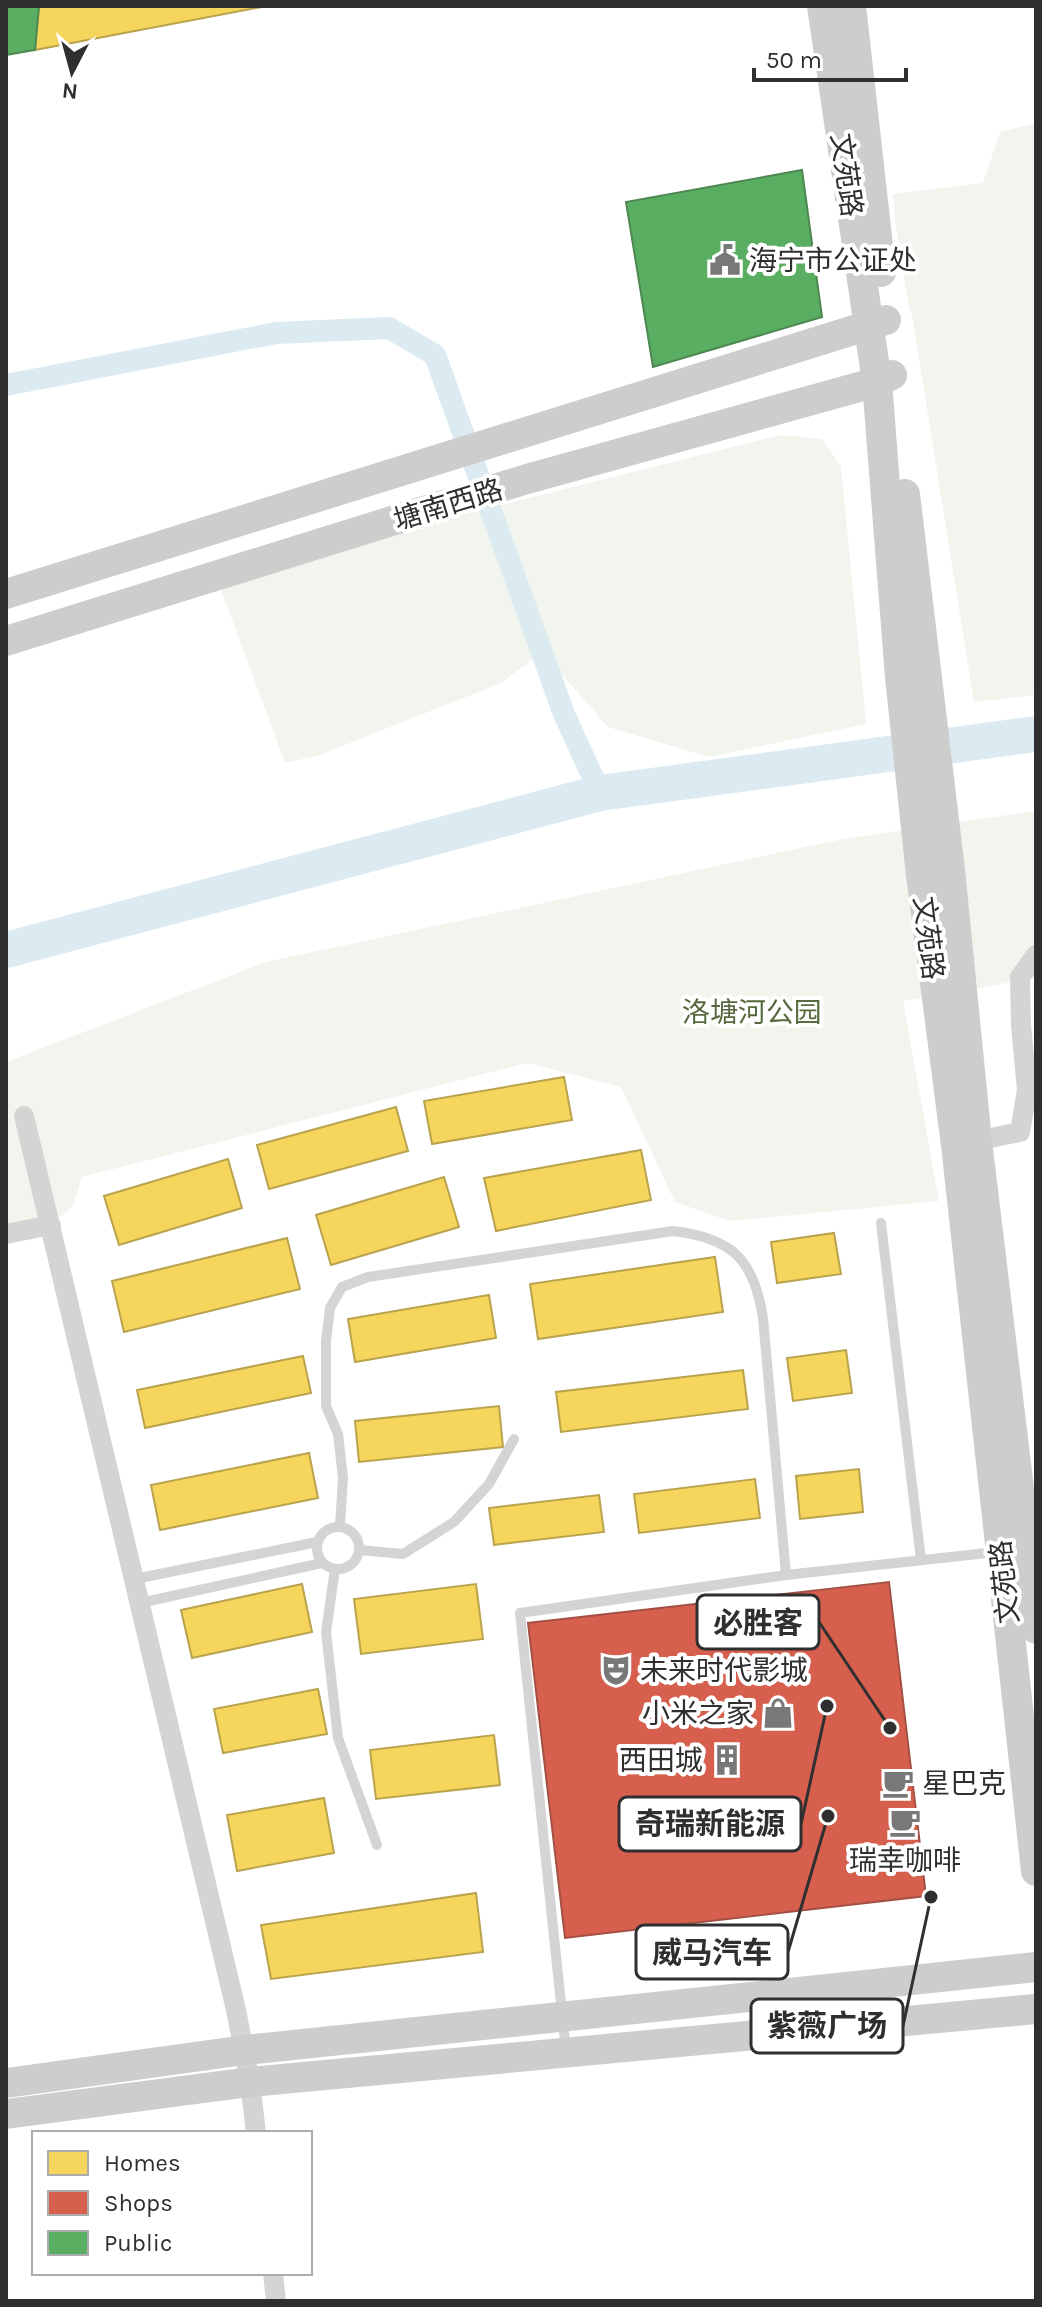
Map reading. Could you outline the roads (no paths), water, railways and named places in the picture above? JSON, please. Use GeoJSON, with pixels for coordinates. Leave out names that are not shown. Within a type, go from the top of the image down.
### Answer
{"type":"FeatureCollection","features":[{"type":"Feature","properties":{"kind":"main road","name":"文苑路"},"geometry":{"type":"LineString","coordinates":[[822,6],[877,323]]}},
{"type":"Feature","properties":{"kind":"main road","name":"文苑路"},"geometry":{"type":"LineString","coordinates":[[851,6],[877,323],[912,675],[967,1143],[1021,1550],[1036,1629]]}},
{"type":"Feature","properties":{"kind":"main road","name":"塘南西路"},"geometry":{"type":"LineString","coordinates":[[6,594],[877,323]]}},
{"type":"Feature","properties":{"kind":"main road","name":"塘南西路"},"geometry":{"type":"LineString","coordinates":[[6,641],[527,479],[884,378]]}},
{"type":"Feature","properties":{"kind":"main road","name":"文苑路"},"geometry":{"type":"LineString","coordinates":[[1021,1550],[1036,1871]]}},
{"type":"Feature","properties":{"kind":"main road"},"geometry":{"type":"LineString","coordinates":[[6,2083],[245,2050],[1036,1967]]}},
{"type":"Feature","properties":{"kind":"main road"},"geometry":{"type":"LineString","coordinates":[[6,2114],[250,2082],[1036,2009]]}},
{"type":"Feature","properties":{"kind":"street"},"geometry":{"type":"LineString","coordinates":[[967,1143],[1020,1132],[1027,1090],[1020,977],[1036,955]]}},
{"type":"Feature","properties":{"kind":"street"},"geometry":{"type":"LineString","coordinates":[[24,1116],[245,2050],[256,2131]]}},
{"type":"Feature","properties":{"kind":"street"},"geometry":{"type":"LineString","coordinates":[[6,1234],[51,1225]]}},
{"type":"Feature","properties":{"kind":"street"},"geometry":{"type":"LineString","coordinates":[[273,2275],[276,2301]]}},
{"type":"Feature","properties":{"kind":"lane"},"geometry":{"type":"LineString","coordinates":[[881,1223],[921,1560]]}},
{"type":"Feature","properties":{"kind":"lane"},"geometry":{"type":"LineString","coordinates":[[340,1526],[343,1478],[338,1434],[326,1406],[326,1341],[330,1308],[342,1287],[368,1277],[673,1231],[701,1234],[730,1247],[746,1267],[759,1293],[786,1575]]}},
{"type":"Feature","properties":{"kind":"lane"},"geometry":{"type":"LineString","coordinates":[[359,1550],[403,1554],[454,1522],[489,1484],[514,1439]]}},
{"type":"Feature","properties":{"kind":"lane"},"geometry":{"type":"LineString","coordinates":[[340,1526],[356,1537],[359,1550],[354,1562],[342,1569],[335,1569],[322,1563],[318,1557],[317,1542],[325,1530],[340,1526]]}},
{"type":"Feature","properties":{"kind":"lane"},"geometry":{"type":"LineString","coordinates":[[135,1579],[317,1542]]}},
{"type":"Feature","properties":{"kind":"lane"},"geometry":{"type":"LineString","coordinates":[[566,2053],[520,1613],[786,1575],[1021,1550]]}},
{"type":"Feature","properties":{"kind":"lane"},"geometry":{"type":"LineString","coordinates":[[140,1603],[322,1563]]}},
{"type":"Feature","properties":{"kind":"lane"},"geometry":{"type":"LineString","coordinates":[[335,1569],[326,1632],[338,1738],[377,1845]]}},
{"type":"Feature","properties":{"kind":"waterway"},"geometry":{"type":"LineString","coordinates":[[6,385],[276,333],[389,328],[435,355],[564,714],[600,793]]}},
{"type":"Feature","properties":{"kind":"waterway"},"geometry":{"type":"LineString","coordinates":[[6,950],[600,793],[1036,734]]}},
{"type":"Feature","properties":{"kind":"place","name":"海宁市公证处"},"geometry":{"type":"Point","coordinates":[725,260]}},
{"type":"Feature","properties":{"kind":"place","name":"未来时代影城"},"geometry":{"type":"Point","coordinates":[616,1670]}},
{"type":"Feature","properties":{"kind":"place","name":"奇瑞新能源"},"geometry":{"type":"Point","coordinates":[827,1706]}},
{"type":"Feature","properties":{"kind":"place","name":"小米之家"},"geometry":{"type":"Point","coordinates":[778,1713]}},
{"type":"Feature","properties":{"kind":"place","name":"必胜客"},"geometry":{"type":"Point","coordinates":[890,1728]}},
{"type":"Feature","properties":{"kind":"place","name":"西田城"},"geometry":{"type":"Point","coordinates":[727,1760]}},
{"type":"Feature","properties":{"kind":"place","name":"星巴克"},"geometry":{"type":"Point","coordinates":[898,1783]}},
{"type":"Feature","properties":{"kind":"place","name":"威马汽车"},"geometry":{"type":"Point","coordinates":[828,1816]}},
{"type":"Feature","properties":{"kind":"place","name":"瑞幸咖啡"},"geometry":{"type":"Point","coordinates":[905,1822]}},
{"type":"Feature","properties":{"kind":"place","name":"紫薇广场"},"geometry":{"type":"Point","coordinates":[931,1897]}},
{"type":"Feature","properties":{"kind":"park label","name":"洛塘河公园"},"geometry":{"type":"Point","coordinates":[752,1012]}}]}
